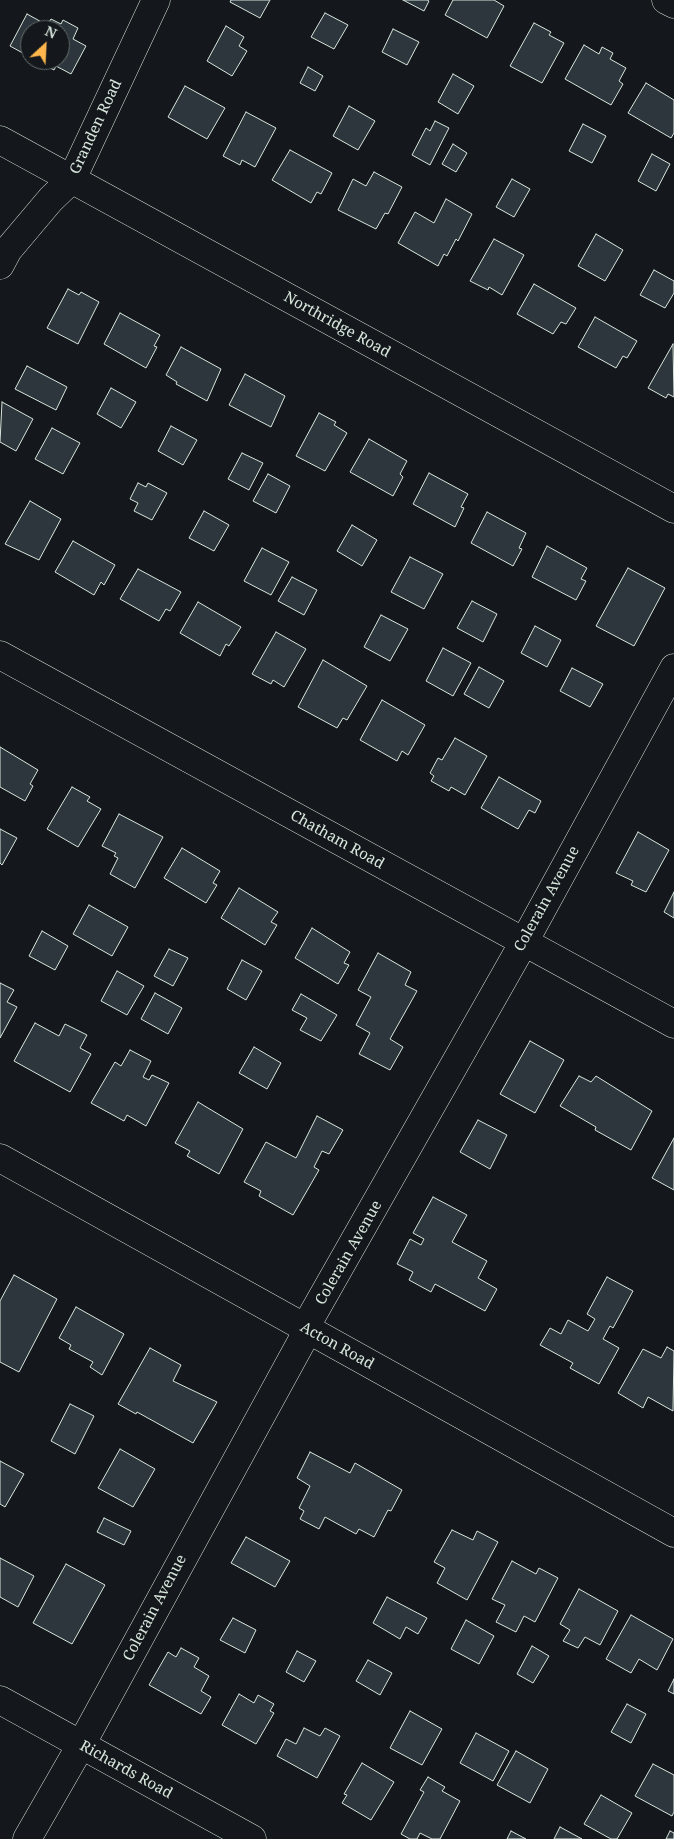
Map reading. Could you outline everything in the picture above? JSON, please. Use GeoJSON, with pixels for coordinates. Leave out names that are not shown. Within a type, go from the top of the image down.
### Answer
{"type":"FeatureCollection","features":[{"type":"Feature","properties":{"kind":"street","name":"Granden Road"},"geometry":{"type":"LineString","coordinates":[[0,265],[8,250],[51,199],[72,179],[156,0]]}},
{"type":"Feature","properties":{"kind":"street"},"geometry":{"type":"LineString","coordinates":[[666,0],[674,4]]}},
{"type":"Feature","properties":{"kind":"street","name":"Northridge Road"},"geometry":{"type":"LineString","coordinates":[[0,140],[674,509]]}},
{"type":"Feature","properties":{"kind":"street","name":"Chatham Road"},"geometry":{"type":"LineString","coordinates":[[0,655],[674,1024]]}},
{"type":"Feature","properties":{"kind":"street","name":"Colerain Avenue"},"geometry":{"type":"LineString","coordinates":[[27,1839],[81,1745],[306,1329],[524,942],[674,668]]}},
{"type":"Feature","properties":{"kind":"street","name":"Acton Road"},"geometry":{"type":"LineString","coordinates":[[0,1158],[674,1532]]}},
{"type":"Feature","properties":{"kind":"street","name":"Richards Road"},"geometry":{"type":"LineString","coordinates":[[0,1700],[252,1839]]}},
{"type":"Feature","properties":{"kind":"building"},"geometry":{"type":"Polygon","coordinates":[[[231,0],[270,0],[260,18],[230,2],[231,0]]]}},
{"type":"Feature","properties":{"kind":"building"},"geometry":{"type":"Polygon","coordinates":[[[403,0],[427,0],[429,1],[424,11],[403,0]]]}},
{"type":"Feature","properties":{"kind":"building"},"geometry":{"type":"Polygon","coordinates":[[[453,0],[494,0],[504,6],[487,38],[445,15],[453,0]]]}},
{"type":"Feature","properties":{"kind":"building"},"geometry":{"type":"Polygon","coordinates":[[[325,13],[348,25],[334,49],[311,37],[325,13]]]}},
{"type":"Feature","properties":{"kind":"building"},"geometry":{"type":"Polygon","coordinates":[[[27,14],[38,20],[24,20],[27,14]]]}},
{"type":"Feature","properties":{"kind":"building"},"geometry":{"type":"Polygon","coordinates":[[[534,23],[551,32],[549,35],[564,43],[542,83],[510,66],[534,23]]]}},
{"type":"Feature","properties":{"kind":"building"},"geometry":{"type":"Polygon","coordinates":[[[70,24],[78,28],[73,39],[86,46],[71,74],[64,70],[70,70],[70,24]]]}},
{"type":"Feature","properties":{"kind":"building"},"geometry":{"type":"Polygon","coordinates":[[[226,26],[244,37],[239,46],[247,51],[232,76],[207,61],[226,26]]]}},
{"type":"Feature","properties":{"kind":"building"},"geometry":{"type":"Polygon","coordinates":[[[20,27],[20,52],[10,46],[20,27]]]}},
{"type":"Feature","properties":{"kind":"building"},"geometry":{"type":"Polygon","coordinates":[[[393,29],[419,42],[407,65],[382,52],[393,29]]]}},
{"type":"Feature","properties":{"kind":"building"},"geometry":{"type":"Polygon","coordinates":[[[584,45],[599,54],[602,47],[613,53],[610,59],[626,68],[619,81],[623,84],[611,105],[565,79],[584,45]]]}},
{"type":"Feature","properties":{"kind":"building"},"geometry":{"type":"Polygon","coordinates":[[[308,67],[323,76],[315,91],[300,83],[308,67]]]}},
{"type":"Feature","properties":{"kind":"building"},"geometry":{"type":"Polygon","coordinates":[[[453,74],[474,86],[458,114],[438,102],[453,74]]]}},
{"type":"Feature","properties":{"kind":"building"},"geometry":{"type":"Polygon","coordinates":[[[646,83],[674,100],[674,133],[671,138],[628,113],[646,83]]]}},
{"type":"Feature","properties":{"kind":"building"},"geometry":{"type":"Polygon","coordinates":[[[185,86],[225,108],[207,139],[168,117],[185,86]]]}},
{"type":"Feature","properties":{"kind":"building"},"geometry":{"type":"Polygon","coordinates":[[[349,106],[375,121],[358,150],[333,136],[349,106]]]}},
{"type":"Feature","properties":{"kind":"building"},"geometry":{"type":"Polygon","coordinates":[[[246,112],[276,128],[255,167],[242,160],[240,165],[223,156],[246,112]]]}},
{"type":"Feature","properties":{"kind":"building"},"geometry":{"type":"Polygon","coordinates":[[[435,121],[449,128],[430,165],[412,155],[426,128],[430,131],[435,121]]]}},
{"type":"Feature","properties":{"kind":"building"},"geometry":{"type":"Polygon","coordinates":[[[583,124],[606,136],[592,163],[569,151],[583,124]]]}},
{"type":"Feature","properties":{"kind":"building"},"geometry":{"type":"Polygon","coordinates":[[[453,144],[467,153],[456,172],[442,164],[453,144]]]}},
{"type":"Feature","properties":{"kind":"building"},"geometry":{"type":"Polygon","coordinates":[[[290,150],[332,173],[321,194],[317,192],[311,203],[272,180],[290,150]]]}},
{"type":"Feature","properties":{"kind":"building"},"geometry":{"type":"Polygon","coordinates":[[[652,154],[670,164],[656,191],[638,181],[652,154]]]}},
{"type":"Feature","properties":{"kind":"building"},"geometry":{"type":"Polygon","coordinates":[[[374,172],[402,187],[388,214],[385,213],[376,229],[338,210],[353,179],[366,186],[374,172]]]}},
{"type":"Feature","properties":{"kind":"building"},"geometry":{"type":"Polygon","coordinates":[[[512,179],[530,189],[514,217],[496,207],[512,179]]]}},
{"type":"Feature","properties":{"kind":"building"},"geometry":{"type":"Polygon","coordinates":[[[446,199],[472,214],[458,241],[456,239],[447,256],[444,254],[438,266],[398,243],[415,212],[434,223],[446,199]]]}},
{"type":"Feature","properties":{"kind":"building"},"geometry":{"type":"Polygon","coordinates":[[[596,234],[623,250],[605,281],[578,266],[596,234]]]}},
{"type":"Feature","properties":{"kind":"building"},"geometry":{"type":"Polygon","coordinates":[[[494,239],[524,255],[502,295],[489,287],[488,290],[470,281],[494,239]]]}},
{"type":"Feature","properties":{"kind":"building"},"geometry":{"type":"Polygon","coordinates":[[[654,270],[674,281],[674,293],[665,308],[640,295],[654,270]]]}},
{"type":"Feature","properties":{"kind":"building"},"geometry":{"type":"Polygon","coordinates":[[[534,284],[576,308],[566,324],[561,322],[553,334],[517,314],[534,284]]]}},
{"type":"Feature","properties":{"kind":"building"},"geometry":{"type":"Polygon","coordinates":[[[68,289],[79,295],[81,292],[99,302],[78,344],[47,328],[68,289]]]}},
{"type":"Feature","properties":{"kind":"building"},"geometry":{"type":"Polygon","coordinates":[[[120,313],[160,335],[154,346],[157,347],[146,368],[104,344],[120,313]]]}},
{"type":"Feature","properties":{"kind":"building"},"geometry":{"type":"Polygon","coordinates":[[[595,317],[637,341],[627,358],[623,356],[616,368],[578,347],[595,317]]]}},
{"type":"Feature","properties":{"kind":"building"},"geometry":{"type":"Polygon","coordinates":[[[673,344],[674,397],[668,394],[666,398],[648,388],[673,344]]]}},
{"type":"Feature","properties":{"kind":"building"},"geometry":{"type":"Polygon","coordinates":[[[181,347],[221,369],[207,401],[176,384],[177,382],[166,375],[181,347]]]}},
{"type":"Feature","properties":{"kind":"building"},"geometry":{"type":"Polygon","coordinates":[[[27,366],[67,387],[56,410],[15,389],[27,366]]]}},
{"type":"Feature","properties":{"kind":"building"},"geometry":{"type":"Polygon","coordinates":[[[245,374],[285,396],[271,427],[229,405],[245,374]]]}},
{"type":"Feature","properties":{"kind":"building"},"geometry":{"type":"Polygon","coordinates":[[[111,388],[136,402],[121,428],[97,414],[111,388]]]}},
{"type":"Feature","properties":{"kind":"building"},"geometry":{"type":"Polygon","coordinates":[[[2,402],[33,419],[16,451],[0,442],[2,402]]]}},
{"type":"Feature","properties":{"kind":"building"},"geometry":{"type":"Polygon","coordinates":[[[319,413],[336,422],[334,425],[347,433],[325,471],[296,456],[319,413]]]}},
{"type":"Feature","properties":{"kind":"building"},"geometry":{"type":"Polygon","coordinates":[[[171,426],[197,440],[183,465],[158,451],[171,426]]]}},
{"type":"Feature","properties":{"kind":"building"},"geometry":{"type":"Polygon","coordinates":[[[52,428],[80,443],[63,474],[35,459],[52,428]]]}},
{"type":"Feature","properties":{"kind":"building"},"geometry":{"type":"Polygon","coordinates":[[[369,439],[407,461],[400,474],[403,477],[393,496],[350,472],[369,439]]]}},
{"type":"Feature","properties":{"kind":"building"},"geometry":{"type":"Polygon","coordinates":[[[242,453],[263,463],[249,490],[228,479],[242,453]]]}},
{"type":"Feature","properties":{"kind":"building"},"geometry":{"type":"Polygon","coordinates":[[[429,473],[468,494],[461,507],[464,508],[455,527],[413,504],[429,473]]]}},
{"type":"Feature","properties":{"kind":"building"},"geometry":{"type":"Polygon","coordinates":[[[268,474],[290,486],[276,513],[253,501],[268,474]]]}},
{"type":"Feature","properties":{"kind":"building"},"geometry":{"type":"Polygon","coordinates":[[[138,483],[146,487],[148,483],[167,493],[152,520],[134,511],[138,503],[130,499],[138,483]]]}},
{"type":"Feature","properties":{"kind":"building"},"geometry":{"type":"Polygon","coordinates":[[[30,501],[61,519],[39,560],[5,544],[30,501]]]}},
{"type":"Feature","properties":{"kind":"building"},"geometry":{"type":"Polygon","coordinates":[[[204,511],[229,525],[214,551],[189,538],[204,511]]]}},
{"type":"Feature","properties":{"kind":"building"},"geometry":{"type":"Polygon","coordinates":[[[487,512],[526,533],[519,548],[522,549],[513,566],[471,543],[487,512]]]}},
{"type":"Feature","properties":{"kind":"building"},"geometry":{"type":"Polygon","coordinates":[[[352,525],[377,540],[362,566],[337,551],[352,525]]]}},
{"type":"Feature","properties":{"kind":"building"},"geometry":{"type":"Polygon","coordinates":[[[73,541],[115,565],[104,585],[101,582],[94,595],[55,572],[73,541]]]}},
{"type":"Feature","properties":{"kind":"building"},"geometry":{"type":"Polygon","coordinates":[[[547,546],[587,568],[581,579],[586,581],[576,600],[532,577],[547,546]]]}},
{"type":"Feature","properties":{"kind":"building"},"geometry":{"type":"Polygon","coordinates":[[[262,548],[289,562],[271,595],[244,581],[262,548]]]}},
{"type":"Feature","properties":{"kind":"building"},"geometry":{"type":"Polygon","coordinates":[[[410,557],[443,574],[424,609],[391,592],[410,557]]]}},
{"type":"Feature","properties":{"kind":"building"},"geometry":{"type":"Polygon","coordinates":[[[628,568],[665,588],[634,646],[596,626],[628,568]]]}},
{"type":"Feature","properties":{"kind":"building"},"geometry":{"type":"Polygon","coordinates":[[[138,569],[181,592],[170,611],[166,609],[159,621],[120,599],[138,569]]]}},
{"type":"Feature","properties":{"kind":"building"},"geometry":{"type":"Polygon","coordinates":[[[292,577],[317,590],[304,615],[278,601],[292,577]]]}},
{"type":"Feature","properties":{"kind":"building"},"geometry":{"type":"Polygon","coordinates":[[[472,601],[497,614],[483,642],[457,628],[472,601]]]}},
{"type":"Feature","properties":{"kind":"building"},"geometry":{"type":"Polygon","coordinates":[[[198,602],[241,627],[229,646],[226,644],[220,656],[180,633],[198,602]]]}},
{"type":"Feature","properties":{"kind":"building"},"geometry":{"type":"Polygon","coordinates":[[[381,615],[408,629],[390,661],[364,647],[381,615]]]}},
{"type":"Feature","properties":{"kind":"building"},"geometry":{"type":"Polygon","coordinates":[[[535,626],[561,640],[547,667],[521,653],[535,626]]]}},
{"type":"Feature","properties":{"kind":"building"},"geometry":{"type":"Polygon","coordinates":[[[276,632],[306,649],[284,687],[273,680],[271,684],[252,674],[276,632]]]}},
{"type":"Feature","properties":{"kind":"building"},"geometry":{"type":"Polygon","coordinates":[[[443,648],[471,663],[453,696],[426,681],[443,648]]]}},
{"type":"Feature","properties":{"kind":"building"},"geometry":{"type":"Polygon","coordinates":[[[323,660],[367,686],[347,720],[343,718],[337,728],[298,707],[323,660]]]}},
{"type":"Feature","properties":{"kind":"building"},"geometry":{"type":"Polygon","coordinates":[[[479,667],[504,681],[489,708],[464,694],[479,667]]]}},
{"type":"Feature","properties":{"kind":"building"},"geometry":{"type":"Polygon","coordinates":[[[572,668],[603,684],[590,707],[560,691],[572,668]]]}},
{"type":"Feature","properties":{"kind":"building"},"geometry":{"type":"Polygon","coordinates":[[[382,700],[425,725],[408,755],[402,751],[397,761],[360,740],[382,700]]]}},
{"type":"Feature","properties":{"kind":"building"},"geometry":{"type":"Polygon","coordinates":[[[455,738],[487,756],[465,795],[451,787],[449,791],[431,781],[434,776],[430,773],[438,758],[442,760],[455,738]]]}},
{"type":"Feature","properties":{"kind":"building"},"geometry":{"type":"Polygon","coordinates":[[[0,747],[38,770],[30,784],[33,786],[25,801],[0,787],[0,747]]]}},
{"type":"Feature","properties":{"kind":"building"},"geometry":{"type":"Polygon","coordinates":[[[499,777],[541,801],[535,813],[529,810],[518,829],[481,808],[499,777]]]}},
{"type":"Feature","properties":{"kind":"building"},"geometry":{"type":"Polygon","coordinates":[[[72,787],[90,797],[87,801],[101,809],[78,847],[47,829],[72,787]]]}},
{"type":"Feature","properties":{"kind":"building"},"geometry":{"type":"Polygon","coordinates":[[[119,814],[163,837],[135,888],[110,874],[118,858],[114,856],[116,853],[102,846],[119,814]]]}},
{"type":"Feature","properties":{"kind":"building"},"geometry":{"type":"Polygon","coordinates":[[[0,829],[17,838],[2,865],[0,863],[0,829]]]}},
{"type":"Feature","properties":{"kind":"building"},"geometry":{"type":"Polygon","coordinates":[[[638,832],[669,850],[646,892],[631,885],[633,881],[616,873],[638,832]]]}},
{"type":"Feature","properties":{"kind":"building"},"geometry":{"type":"Polygon","coordinates":[[[182,848],[220,871],[213,883],[217,885],[206,903],[164,878],[182,848]]]}},
{"type":"Feature","properties":{"kind":"building"},"geometry":{"type":"Polygon","coordinates":[[[239,888],[278,912],[271,922],[277,925],[265,945],[221,918],[239,888]]]}},
{"type":"Feature","properties":{"kind":"building"},"geometry":{"type":"Polygon","coordinates":[[[674,892],[674,918],[664,912],[674,892]]]}},
{"type":"Feature","properties":{"kind":"building"},"geometry":{"type":"Polygon","coordinates":[[[89,905],[128,927],[112,956],[73,934],[89,905]]]}},
{"type":"Feature","properties":{"kind":"building"},"geometry":{"type":"Polygon","coordinates":[[[312,928],[350,952],[344,963],[349,965],[338,984],[295,958],[312,928]]]}},
{"type":"Feature","properties":{"kind":"building"},"geometry":{"type":"Polygon","coordinates":[[[42,931],[68,946],[55,970],[29,956],[42,931]]]}},
{"type":"Feature","properties":{"kind":"building"},"geometry":{"type":"Polygon","coordinates":[[[169,949],[188,958],[173,986],[154,976],[169,949]]]}},
{"type":"Feature","properties":{"kind":"building"},"geometry":{"type":"Polygon","coordinates":[[[378,953],[411,972],[405,985],[417,991],[390,1039],[403,1047],[390,1070],[359,1054],[370,1033],[356,1025],[371,997],[358,990],[378,953]]]}},
{"type":"Feature","properties":{"kind":"building"},"geometry":{"type":"Polygon","coordinates":[[[242,960],[262,971],[246,1000],[227,989],[242,960]]]}},
{"type":"Feature","properties":{"kind":"building"},"geometry":{"type":"Polygon","coordinates":[[[117,971],[144,986],[127,1015],[101,1001],[117,971]]]}},
{"type":"Feature","properties":{"kind":"building"},"geometry":{"type":"Polygon","coordinates":[[[0,983],[14,990],[7,1002],[17,1007],[0,1038],[0,983]]]}},
{"type":"Feature","properties":{"kind":"building"},"geometry":{"type":"Polygon","coordinates":[[[155,993],[182,1008],[168,1034],[141,1019],[155,993]]]}},
{"type":"Feature","properties":{"kind":"building"},"geometry":{"type":"Polygon","coordinates":[[[301,994],[337,1015],[321,1041],[300,1030],[307,1018],[292,1010],[301,994]]]}},
{"type":"Feature","properties":{"kind":"building"},"geometry":{"type":"Polygon","coordinates":[[[35,1023],[59,1036],[65,1024],[87,1035],[80,1048],[91,1054],[70,1092],[14,1061],[35,1023]]]}},
{"type":"Feature","properties":{"kind":"building"},"geometry":{"type":"Polygon","coordinates":[[[530,1041],[564,1060],[535,1113],[500,1094],[530,1041]]]}},
{"type":"Feature","properties":{"kind":"building"},"geometry":{"type":"Polygon","coordinates":[[[254,1047],[281,1063],[267,1089],[239,1073],[254,1047]]]}},
{"type":"Feature","properties":{"kind":"building"},"geometry":{"type":"Polygon","coordinates":[[[130,1050],[151,1061],[143,1077],[149,1080],[152,1075],[169,1083],[146,1126],[127,1115],[124,1121],[91,1103],[115,1062],[121,1066],[130,1050]]]}},
{"type":"Feature","properties":{"kind":"building"},"geometry":{"type":"Polygon","coordinates":[[[579,1076],[591,1082],[596,1076],[652,1111],[631,1150],[595,1130],[596,1127],[560,1106],[579,1076]]]}},
{"type":"Feature","properties":{"kind":"building"},"geometry":{"type":"Polygon","coordinates":[[[198,1102],[243,1129],[219,1174],[187,1156],[190,1151],[175,1143],[198,1102]]]}},
{"type":"Feature","properties":{"kind":"building"},"geometry":{"type":"Polygon","coordinates":[[[317,1116],[343,1130],[329,1154],[322,1151],[314,1167],[319,1170],[293,1215],[259,1196],[261,1191],[244,1182],[266,1142],[296,1158],[317,1116]]]}},
{"type":"Feature","properties":{"kind":"building"},"geometry":{"type":"Polygon","coordinates":[[[478,1120],[507,1135],[490,1169],[460,1152],[478,1120]]]}},
{"type":"Feature","properties":{"kind":"building"},"geometry":{"type":"Polygon","coordinates":[[[674,1138],[674,1190],[652,1178],[674,1138]]]}},
{"type":"Feature","properties":{"kind":"building"},"geometry":{"type":"Polygon","coordinates":[[[433,1197],[467,1215],[452,1242],[487,1261],[478,1278],[497,1289],[485,1311],[435,1284],[431,1292],[409,1280],[413,1272],[397,1264],[410,1239],[421,1245],[424,1239],[413,1233],[433,1197]]]}},
{"type":"Feature","properties":{"kind":"building"},"geometry":{"type":"Polygon","coordinates":[[[14,1275],[57,1299],[19,1372],[0,1362],[0,1301],[14,1275]]]}},
{"type":"Feature","properties":{"kind":"building"},"geometry":{"type":"Polygon","coordinates":[[[607,1277],[633,1291],[613,1328],[610,1326],[603,1339],[619,1348],[599,1384],[570,1368],[573,1363],[540,1345],[550,1328],[561,1334],[568,1320],[588,1331],[595,1319],[587,1314],[607,1277]]]}},
{"type":"Feature","properties":{"kind":"building"},"geometry":{"type":"Polygon","coordinates":[[[76,1307],[124,1334],[102,1375],[90,1367],[93,1362],[69,1349],[71,1345],[59,1338],[76,1307]]]}},
{"type":"Feature","properties":{"kind":"building"},"geometry":{"type":"Polygon","coordinates":[[[667,1347],[674,1351],[673,1411],[648,1397],[643,1408],[618,1393],[643,1349],[661,1358],[667,1347]]]}},
{"type":"Feature","properties":{"kind":"building"},"geometry":{"type":"Polygon","coordinates":[[[150,1348],[181,1365],[173,1381],[217,1402],[193,1443],[137,1412],[136,1414],[118,1404],[150,1348]]]}},
{"type":"Feature","properties":{"kind":"building"},"geometry":{"type":"Polygon","coordinates":[[[70,1404],[94,1416],[75,1454],[51,1441],[70,1404]]]}},
{"type":"Feature","properties":{"kind":"building"},"geometry":{"type":"Polygon","coordinates":[[[120,1449],[155,1469],[133,1507],[98,1488],[120,1449]]]}},
{"type":"Feature","properties":{"kind":"building"},"geometry":{"type":"Polygon","coordinates":[[[310,1452],[350,1473],[355,1463],[402,1490],[391,1511],[388,1510],[374,1537],[359,1529],[356,1534],[325,1517],[319,1529],[300,1519],[304,1511],[299,1508],[310,1486],[297,1478],[310,1452]]]}},
{"type":"Feature","properties":{"kind":"building"},"geometry":{"type":"Polygon","coordinates":[[[0,1461],[24,1474],[5,1507],[0,1504],[0,1461]]]}},
{"type":"Feature","properties":{"kind":"building"},"geometry":{"type":"Polygon","coordinates":[[[104,1518],[131,1531],[124,1545],[97,1532],[104,1518]]]}},
{"type":"Feature","properties":{"kind":"building"},"geometry":{"type":"Polygon","coordinates":[[[452,1530],[473,1540],[477,1531],[498,1542],[467,1600],[437,1583],[445,1568],[434,1562],[452,1530]]]}},
{"type":"Feature","properties":{"kind":"building"},"geometry":{"type":"Polygon","coordinates":[[[246,1537],[290,1561],[275,1587],[231,1563],[246,1537]]]}},
{"type":"Feature","properties":{"kind":"building"},"geometry":{"type":"Polygon","coordinates":[[[0,1558],[34,1576],[18,1607],[0,1597],[0,1558]]]}},
{"type":"Feature","properties":{"kind":"building"},"geometry":{"type":"Polygon","coordinates":[[[512,1561],[536,1574],[539,1568],[558,1578],[535,1622],[524,1616],[516,1632],[496,1622],[505,1605],[492,1599],[512,1561]]]}},
{"type":"Feature","properties":{"kind":"building"},"geometry":{"type":"Polygon","coordinates":[[[66,1564],[105,1585],[72,1644],[33,1623],[66,1564]]]}},
{"type":"Feature","properties":{"kind":"building"},"geometry":{"type":"Polygon","coordinates":[[[579,1589],[618,1611],[600,1645],[585,1637],[578,1648],[563,1641],[570,1630],[560,1624],[579,1589]]]}},
{"type":"Feature","properties":{"kind":"building"},"geometry":{"type":"Polygon","coordinates":[[[387,1597],[427,1618],[418,1634],[406,1627],[400,1639],[373,1623],[387,1597]]]}},
{"type":"Feature","properties":{"kind":"building"},"geometry":{"type":"Polygon","coordinates":[[[631,1615],[673,1639],[657,1670],[639,1659],[631,1673],[606,1659],[631,1615]]]}},
{"type":"Feature","properties":{"kind":"building"},"geometry":{"type":"Polygon","coordinates":[[[233,1618],[256,1630],[245,1653],[220,1640],[233,1618]]]}},
{"type":"Feature","properties":{"kind":"building"},"geometry":{"type":"Polygon","coordinates":[[[466,1620],[494,1636],[479,1664],[451,1649],[466,1620]]]}},
{"type":"Feature","properties":{"kind":"building"},"geometry":{"type":"Polygon","coordinates":[[[532,1646],[549,1656],[533,1683],[517,1674],[532,1646]]]}},
{"type":"Feature","properties":{"kind":"building"},"geometry":{"type":"Polygon","coordinates":[[[181,1648],[199,1658],[194,1667],[209,1676],[201,1691],[211,1697],[201,1714],[149,1685],[168,1652],[176,1657],[181,1648]]]}},
{"type":"Feature","properties":{"kind":"building"},"geometry":{"type":"Polygon","coordinates":[[[297,1651],[316,1661],[304,1682],[286,1672],[297,1651]]]}},
{"type":"Feature","properties":{"kind":"building"},"geometry":{"type":"Polygon","coordinates":[[[368,1660],[392,1673],[380,1695],[356,1681],[368,1660]]]}},
{"type":"Feature","properties":{"kind":"building"},"geometry":{"type":"Polygon","coordinates":[[[674,1679],[674,1694],[668,1691],[674,1679]]]}},
{"type":"Feature","properties":{"kind":"building"},"geometry":{"type":"Polygon","coordinates":[[[239,1694],[254,1703],[258,1695],[274,1704],[270,1711],[274,1713],[256,1744],[222,1725],[239,1694]]]}},
{"type":"Feature","properties":{"kind":"building"},"geometry":{"type":"Polygon","coordinates":[[[627,1704],[646,1714],[631,1743],[611,1732],[627,1704]]]}},
{"type":"Feature","properties":{"kind":"building"},"geometry":{"type":"Polygon","coordinates":[[[410,1711],[442,1729],[422,1765],[390,1748],[410,1711]]]}},
{"type":"Feature","properties":{"kind":"building"},"geometry":{"type":"Polygon","coordinates":[[[304,1728],[320,1736],[325,1728],[340,1736],[317,1778],[277,1756],[286,1739],[296,1744],[304,1728]]]}},
{"type":"Feature","properties":{"kind":"building"},"geometry":{"type":"Polygon","coordinates":[[[476,1733],[509,1751],[493,1781],[460,1763],[476,1733]]]}},
{"type":"Feature","properties":{"kind":"building"},"geometry":{"type":"Polygon","coordinates":[[[516,1751],[548,1769],[530,1803],[497,1785],[516,1751]]]}},
{"type":"Feature","properties":{"kind":"building"},"geometry":{"type":"Polygon","coordinates":[[[362,1763],[394,1782],[371,1820],[342,1803],[347,1795],[344,1794],[362,1763]]]}},
{"type":"Feature","properties":{"kind":"building"},"geometry":{"type":"Polygon","coordinates":[[[653,1764],[674,1775],[674,1812],[672,1816],[635,1796],[653,1764]]]}},
{"type":"Feature","properties":{"kind":"building"},"geometry":{"type":"Polygon","coordinates":[[[428,1777],[445,1787],[442,1791],[460,1801],[440,1839],[432,1839],[420,1833],[417,1839],[410,1839],[401,1834],[424,1792],[420,1790],[428,1777]]]}},
{"type":"Feature","properties":{"kind":"building"},"geometry":{"type":"Polygon","coordinates":[[[601,1795],[632,1813],[617,1839],[611,1839],[584,1824],[601,1795]]]}},
{"type":"Feature","properties":{"kind":"building"},"geometry":{"type":"Polygon","coordinates":[[[560,1827],[582,1839],[554,1839],[560,1827]]]}},
{"type":"Feature","properties":{"kind":"building"},"geometry":{"type":"Polygon","coordinates":[[[511,1831],[526,1839],[507,1839],[511,1831]]]}},
{"type":"Feature","properties":{"kind":"building"},"geometry":{"type":"Polygon","coordinates":[[[670,1831],[674,1833],[674,1839],[666,1839],[670,1831]]]}}]}
